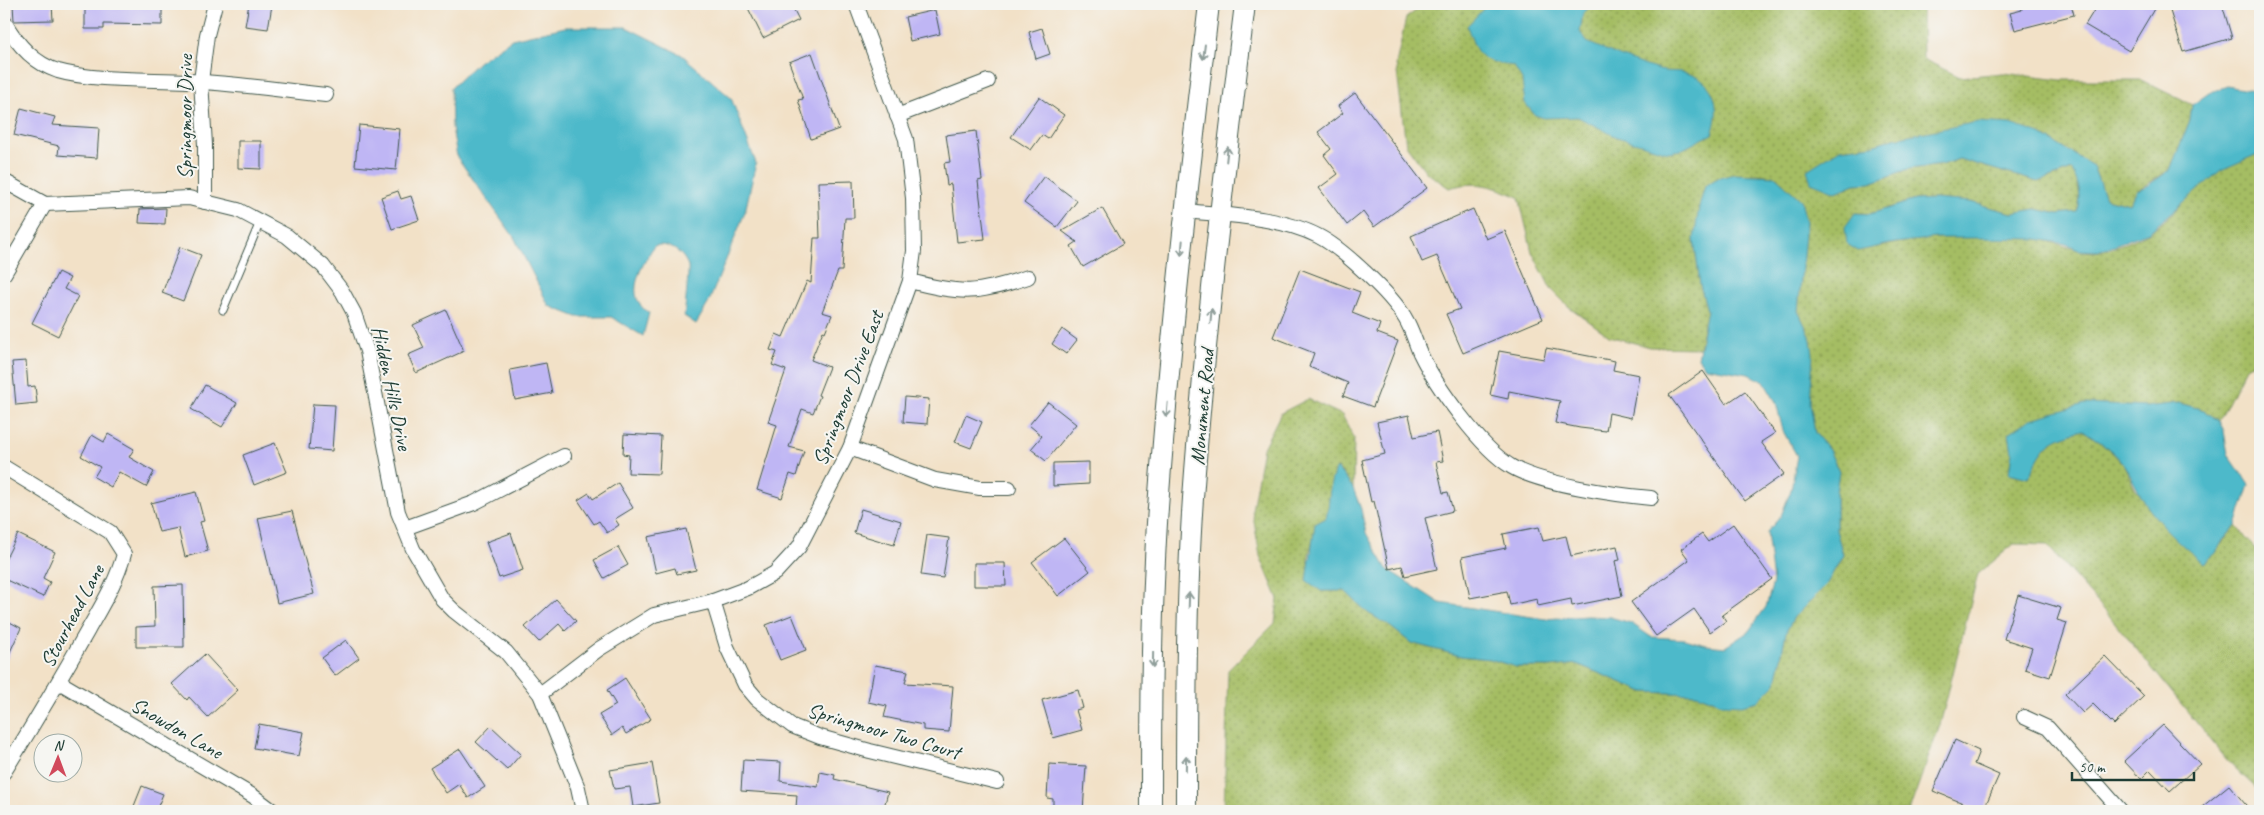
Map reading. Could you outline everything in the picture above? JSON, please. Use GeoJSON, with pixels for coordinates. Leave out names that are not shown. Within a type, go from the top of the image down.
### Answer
{"type":"FeatureCollection","features":[{"type":"Feature","properties":{"kind":"street","name":"Springmoor Drive"},"geometry":{"type":"LineString","coordinates":[[205,202],[205,145],[201,81],[207,35],[215,4]]}},
{"type":"Feature","properties":{"kind":"street","name":"Springmoor Drive East"},"geometry":{"type":"LineString","coordinates":[[540,694],[599,649],[654,615],[713,601],[748,588],[775,573],[799,547],[850,448],[910,281],[914,251],[913,198],[906,139],[856,4]]}},
{"type":"Feature","properties":{"kind":"street","name":"Monument Road"},"geometry":{"type":"LineString","coordinates":[[1151,811],[1154,598],[1159,495],[1185,211],[1209,4]]}},
{"type":"Feature","properties":{"kind":"street","name":"Monument Road"},"geometry":{"type":"LineString","coordinates":[[1186,811],[1187,671],[1193,498],[1220,214],[1245,4]]}},
{"type":"Feature","properties":{"kind":"street"},"geometry":{"type":"LineString","coordinates":[[4,21],[13,38],[31,57],[58,71],[88,76],[201,81],[326,95]]}},
{"type":"Feature","properties":{"kind":"street"},"geometry":{"type":"LineString","coordinates":[[897,116],[988,81]]}},
{"type":"Feature","properties":{"kind":"street"},"geometry":{"type":"LineString","coordinates":[[4,181],[45,204],[4,274]]}},
{"type":"Feature","properties":{"kind":"street","name":"Hidden Hills Drive"},"geometry":{"type":"LineString","coordinates":[[45,204],[189,198],[238,210],[300,245],[323,266],[342,291],[354,313],[368,351],[391,483],[398,512],[425,572],[442,599],[454,611],[506,652],[540,694],[578,788],[584,811]]}},
{"type":"Feature","properties":{"kind":"street"},"geometry":{"type":"LineString","coordinates":[[1185,211],[1220,214],[1297,227],[1319,236],[1338,249],[1405,317],[1421,354],[1475,435],[1510,466],[1528,475],[1545,480],[1651,498]]}},
{"type":"Feature","properties":{"kind":"street"},"geometry":{"type":"LineString","coordinates":[[910,281],[958,292],[995,288],[1028,277]]}},
{"type":"Feature","properties":{"kind":"street"},"geometry":{"type":"LineString","coordinates":[[850,448],[935,480],[980,488],[1009,488]]}},
{"type":"Feature","properties":{"kind":"street"},"geometry":{"type":"LineString","coordinates":[[405,528],[474,503],[564,456]]}},
{"type":"Feature","properties":{"kind":"street","name":"Stourhead Lane"},"geometry":{"type":"LineString","coordinates":[[4,466],[110,532],[124,554],[120,569],[109,592],[59,682],[4,772]]}},
{"type":"Feature","properties":{"kind":"street","name":"Springmoor Two Court"},"geometry":{"type":"LineString","coordinates":[[713,601],[726,647],[745,685],[757,699],[786,722],[820,737],[997,782]]}},
{"type":"Feature","properties":{"kind":"street","name":"Snowdon Lane"},"geometry":{"type":"LineString","coordinates":[[59,682],[253,796],[273,811]]}},
{"type":"Feature","properties":{"kind":"street"},"geometry":{"type":"LineString","coordinates":[[2024,718],[2048,728],[2121,811]]}},
{"type":"Feature","properties":{"kind":"lane"},"geometry":{"type":"LineString","coordinates":[[223,310],[260,222]]}},
{"type":"Feature","properties":{"kind":"green space"},"geometry":{"type":"Polygon","coordinates":[[[1425,4],[1922,4],[1923,59],[1960,77],[2003,73],[2061,80],[2141,80],[2192,105],[2190,120],[2170,170],[2137,190],[2129,204],[2105,198],[2093,166],[2040,134],[1939,130],[1894,138],[1873,145],[1840,149],[1836,192],[1855,184],[1870,183],[1908,169],[1942,165],[1959,159],[2038,182],[2073,170],[2079,191],[2077,212],[2058,214],[2036,209],[2012,213],[1970,202],[1935,199],[1915,200],[1870,214],[1855,213],[1881,247],[1936,238],[2001,237],[2045,240],[2085,251],[2100,251],[2118,246],[2150,232],[2212,176],[2231,164],[2260,153],[2260,359],[2246,367],[2219,421],[2204,410],[2179,403],[2146,407],[2085,404],[2009,433],[2012,452],[2009,473],[2028,478],[2040,455],[2053,439],[2083,430],[2108,448],[2124,465],[2135,489],[2204,563],[2213,555],[2236,526],[2260,555],[2260,792],[2227,760],[2107,613],[2047,545],[2014,544],[1978,574],[1940,725],[1909,811],[1224,811],[1228,670],[1275,623],[1278,599],[1260,556],[1252,510],[1263,448],[1281,413],[1308,399],[1342,415],[1354,438],[1353,488],[1338,468],[1332,479],[1327,516],[1310,550],[1309,563],[1311,570],[1321,591],[1345,591],[1368,613],[1387,624],[1411,643],[1461,656],[1490,659],[1516,667],[1550,667],[1577,664],[1644,692],[1697,694],[1723,704],[1776,683],[1786,632],[1794,617],[1826,585],[1843,555],[1836,530],[1836,491],[1839,472],[1829,450],[1815,433],[1810,403],[1810,336],[1798,311],[1806,222],[1801,200],[1774,176],[1757,174],[1716,179],[1705,186],[1694,239],[1700,285],[1707,310],[1699,348],[1649,347],[1609,336],[1568,306],[1551,289],[1532,252],[1519,197],[1485,185],[1468,184],[1449,188],[1426,172],[1406,145],[1396,64],[1406,18],[1425,4]]]}},
{"type":"Feature","properties":{"kind":"water"},"geometry":{"type":"Polygon","coordinates":[[[1488,4],[1594,4],[1583,13],[1580,32],[1587,42],[1650,67],[1662,71],[1682,72],[1693,75],[1702,81],[1709,87],[1716,103],[1715,123],[1712,134],[1681,150],[1668,152],[1617,137],[1578,117],[1544,118],[1535,115],[1525,103],[1522,80],[1514,66],[1486,59],[1478,52],[1474,45],[1467,26],[1488,4]]]}},
{"type":"Feature","properties":{"kind":"water"},"geometry":{"type":"Polygon","coordinates":[[[565,27],[626,27],[682,55],[731,98],[756,163],[745,212],[708,304],[696,324],[684,316],[688,266],[679,252],[665,245],[654,246],[644,263],[637,281],[637,298],[641,306],[649,313],[643,336],[611,317],[577,317],[549,306],[514,237],[457,157],[452,127],[451,88],[478,62],[512,39],[565,27]]]}},
{"type":"Feature","properties":{"kind":"water"},"geometry":{"type":"Polygon","coordinates":[[[2227,86],[2253,91],[2260,102],[2260,153],[2221,170],[2149,232],[2098,251],[2078,250],[2066,244],[2037,239],[1936,238],[1895,243],[1858,251],[1847,244],[1845,227],[1855,213],[1870,214],[1915,200],[1935,199],[1970,202],[2012,213],[2036,209],[2058,214],[2077,212],[2080,201],[2079,191],[2077,180],[2072,170],[2038,182],[1959,159],[1942,165],[1908,169],[1870,183],[1855,184],[1836,192],[1811,182],[1807,170],[1840,149],[1873,145],[1894,138],[1978,122],[2011,124],[2040,134],[2093,166],[2105,198],[2129,204],[2137,190],[2147,186],[2170,170],[2190,120],[2192,105],[2209,93],[2227,86]]]}},
{"type":"Feature","properties":{"kind":"water"},"geometry":{"type":"Polygon","coordinates":[[[1734,174],[1775,176],[1801,200],[1806,222],[1798,311],[1810,336],[1813,353],[1810,403],[1815,433],[1829,450],[1839,472],[1836,491],[1836,530],[1843,555],[1826,585],[1794,617],[1786,632],[1776,683],[1758,701],[1742,705],[1723,704],[1697,694],[1644,692],[1577,664],[1550,667],[1516,667],[1490,659],[1461,656],[1411,643],[1387,624],[1368,613],[1345,591],[1321,591],[1307,581],[1315,524],[1326,518],[1330,486],[1337,468],[1353,488],[1361,509],[1366,533],[1387,569],[1440,603],[1545,619],[1587,616],[1610,617],[1631,623],[1651,637],[1685,639],[1706,645],[1725,647],[1748,632],[1766,607],[1773,582],[1767,532],[1781,516],[1791,490],[1797,456],[1783,431],[1776,402],[1764,382],[1748,374],[1705,367],[1698,358],[1707,310],[1700,285],[1694,239],[1699,207],[1705,186],[1716,179],[1734,174]]]}},
{"type":"Feature","properties":{"kind":"water"},"geometry":{"type":"Polygon","coordinates":[[[2179,403],[2204,410],[2219,421],[2224,431],[2228,454],[2249,485],[2236,526],[2223,540],[2216,553],[2204,563],[2165,528],[2154,515],[2145,503],[2128,471],[2116,455],[2083,430],[2061,437],[2048,445],[2028,478],[2009,473],[2012,452],[2009,433],[2031,419],[2085,404],[2146,407],[2179,403]]]}},
{"type":"Feature","properties":{"kind":"building"},"geometry":{"type":"Polygon","coordinates":[[[13,4],[52,4],[53,20],[14,21],[13,4]]]}},
{"type":"Feature","properties":{"kind":"building"},"geometry":{"type":"Polygon","coordinates":[[[85,4],[162,4],[162,25],[104,24],[104,29],[85,29],[85,4]]]}},
{"type":"Feature","properties":{"kind":"building"},"geometry":{"type":"Polygon","coordinates":[[[249,4],[272,5],[268,29],[245,26],[249,4]]]}},
{"type":"Feature","properties":{"kind":"building"},"geometry":{"type":"Polygon","coordinates":[[[746,4],[791,4],[799,20],[763,38],[746,4]]]}},
{"type":"Feature","properties":{"kind":"building"},"geometry":{"type":"Polygon","coordinates":[[[2020,4],[2071,4],[2074,15],[2015,30],[2010,13],[2022,10],[2020,4]]]}},
{"type":"Feature","properties":{"kind":"building"},"geometry":{"type":"Polygon","coordinates":[[[2098,4],[2157,4],[2129,51],[2085,25],[2098,4]]]}},
{"type":"Feature","properties":{"kind":"building"},"geometry":{"type":"Polygon","coordinates":[[[2193,4],[2222,4],[2232,38],[2183,52],[2170,11],[2193,4]]]}},
{"type":"Feature","properties":{"kind":"building"},"geometry":{"type":"Polygon","coordinates":[[[935,10],[940,34],[910,41],[905,17],[935,10]]]}},
{"type":"Feature","properties":{"kind":"building"},"geometry":{"type":"Polygon","coordinates":[[[1042,28],[1050,54],[1036,59],[1029,32],[1042,28]]]}},
{"type":"Feature","properties":{"kind":"building"},"geometry":{"type":"Polygon","coordinates":[[[812,53],[839,129],[811,139],[798,100],[803,99],[789,62],[812,53]]]}},
{"type":"Feature","properties":{"kind":"building"},"geometry":{"type":"Polygon","coordinates":[[[1355,93],[1427,188],[1374,227],[1363,212],[1347,225],[1319,188],[1338,174],[1324,155],[1331,149],[1318,132],[1343,113],[1338,106],[1355,93]]]}},
{"type":"Feature","properties":{"kind":"building"},"geometry":{"type":"Polygon","coordinates":[[[1039,97],[1064,115],[1048,139],[1042,135],[1031,150],[1011,137],[1039,97]]]}},
{"type":"Feature","properties":{"kind":"building"},"geometry":{"type":"Polygon","coordinates":[[[21,108],[55,117],[52,125],[99,128],[97,158],[58,155],[59,146],[14,135],[21,108]]]}},
{"type":"Feature","properties":{"kind":"building"},"geometry":{"type":"Polygon","coordinates":[[[359,125],[400,129],[396,170],[355,166],[359,125]]]}},
{"type":"Feature","properties":{"kind":"building"},"geometry":{"type":"Polygon","coordinates":[[[976,131],[982,180],[978,181],[985,239],[957,242],[951,184],[947,185],[944,163],[950,162],[946,135],[976,131]]]}},
{"type":"Feature","properties":{"kind":"building"},"geometry":{"type":"Polygon","coordinates":[[[238,141],[261,141],[261,169],[238,168],[238,141]]]}},
{"type":"Feature","properties":{"kind":"building"},"geometry":{"type":"Polygon","coordinates":[[[1044,176],[1077,201],[1057,227],[1024,203],[1044,176]]]}},
{"type":"Feature","properties":{"kind":"building"},"geometry":{"type":"Polygon","coordinates":[[[853,181],[854,218],[845,218],[842,271],[838,271],[822,312],[832,315],[811,360],[829,367],[813,413],[802,409],[789,447],[804,451],[796,476],[790,474],[782,498],[757,490],[777,425],[768,422],[786,370],[772,365],[777,352],[770,350],[776,334],[783,337],[807,281],[811,283],[814,238],[820,238],[818,182],[853,181]]]}},
{"type":"Feature","properties":{"kind":"building"},"geometry":{"type":"Polygon","coordinates":[[[398,191],[401,199],[411,196],[419,220],[392,229],[381,197],[398,191]]]}},
{"type":"Feature","properties":{"kind":"building"},"geometry":{"type":"Polygon","coordinates":[[[166,208],[165,224],[139,223],[140,209],[166,208]]]}},
{"type":"Feature","properties":{"kind":"building"},"geometry":{"type":"Polygon","coordinates":[[[1102,208],[1123,244],[1083,267],[1071,246],[1077,242],[1062,231],[1102,208]]]}},
{"type":"Feature","properties":{"kind":"building"},"geometry":{"type":"Polygon","coordinates":[[[1473,209],[1486,239],[1505,231],[1543,319],[1463,353],[1446,314],[1460,309],[1437,256],[1422,262],[1411,236],[1473,209]]]}},
{"type":"Feature","properties":{"kind":"building"},"geometry":{"type":"Polygon","coordinates":[[[180,247],[201,255],[183,301],[162,293],[180,247]]]}},
{"type":"Feature","properties":{"kind":"building"},"geometry":{"type":"Polygon","coordinates":[[[1300,269],[1360,292],[1352,313],[1380,324],[1377,333],[1398,341],[1373,407],[1343,396],[1348,383],[1309,367],[1314,353],[1273,337],[1300,269]]]}},
{"type":"Feature","properties":{"kind":"building"},"geometry":{"type":"Polygon","coordinates":[[[58,272],[70,278],[64,289],[78,296],[58,336],[32,323],[58,272]]]}},
{"type":"Feature","properties":{"kind":"building"},"geometry":{"type":"Polygon","coordinates":[[[446,310],[464,351],[416,373],[408,355],[424,348],[413,325],[446,310]]]}},
{"type":"Feature","properties":{"kind":"building"},"geometry":{"type":"Polygon","coordinates":[[[1062,329],[1077,340],[1066,354],[1052,344],[1062,329]]]}},
{"type":"Feature","properties":{"kind":"building"},"geometry":{"type":"Polygon","coordinates":[[[1546,348],[1615,361],[1613,370],[1639,375],[1631,418],[1609,413],[1606,431],[1580,428],[1555,423],[1560,401],[1509,391],[1508,399],[1490,395],[1499,351],[1544,359],[1546,348]]]}},
{"type":"Feature","properties":{"kind":"building"},"geometry":{"type":"Polygon","coordinates":[[[26,361],[28,387],[35,386],[37,403],[16,405],[12,362],[26,361]]]}},
{"type":"Feature","properties":{"kind":"building"},"geometry":{"type":"Polygon","coordinates":[[[546,363],[552,393],[515,400],[510,370],[546,363]]]}},
{"type":"Feature","properties":{"kind":"building"},"geometry":{"type":"Polygon","coordinates":[[[1703,371],[1726,404],[1745,391],[1775,433],[1761,442],[1784,474],[1745,501],[1669,395],[1703,371]]]}},
{"type":"Feature","properties":{"kind":"building"},"geometry":{"type":"Polygon","coordinates":[[[205,385],[237,403],[222,427],[191,409],[205,385]]]}},
{"type":"Feature","properties":{"kind":"building"},"geometry":{"type":"Polygon","coordinates":[[[905,397],[929,399],[927,424],[903,422],[905,397]]]}},
{"type":"Feature","properties":{"kind":"building"},"geometry":{"type":"Polygon","coordinates":[[[1048,402],[1076,424],[1046,461],[1031,449],[1042,436],[1029,425],[1048,402]]]}},
{"type":"Feature","properties":{"kind":"building"},"geometry":{"type":"Polygon","coordinates":[[[313,404],[335,405],[332,451],[309,449],[313,404]]]}},
{"type":"Feature","properties":{"kind":"building"},"geometry":{"type":"Polygon","coordinates":[[[966,415],[982,422],[971,448],[955,442],[966,415]]]}},
{"type":"Feature","properties":{"kind":"building"},"geometry":{"type":"Polygon","coordinates":[[[1409,415],[1414,437],[1437,432],[1443,461],[1436,462],[1443,493],[1448,492],[1453,511],[1425,518],[1437,569],[1405,576],[1402,566],[1389,569],[1374,501],[1371,502],[1362,460],[1385,454],[1377,422],[1409,415]]]}},
{"type":"Feature","properties":{"kind":"building"},"geometry":{"type":"Polygon","coordinates":[[[108,434],[134,449],[129,457],[154,472],[146,487],[119,472],[111,487],[94,477],[100,467],[81,456],[92,435],[104,442],[108,434]]]}},
{"type":"Feature","properties":{"kind":"building"},"geometry":{"type":"Polygon","coordinates":[[[624,434],[661,436],[659,474],[628,473],[629,455],[623,454],[624,434]]]}},
{"type":"Feature","properties":{"kind":"building"},"geometry":{"type":"Polygon","coordinates":[[[275,443],[287,472],[254,485],[243,455],[275,443]]]}},
{"type":"Feature","properties":{"kind":"building"},"geometry":{"type":"Polygon","coordinates":[[[1089,462],[1089,484],[1053,486],[1053,463],[1089,462]]]}},
{"type":"Feature","properties":{"kind":"building"},"geometry":{"type":"Polygon","coordinates":[[[618,483],[633,508],[615,519],[619,525],[607,533],[599,521],[594,524],[578,500],[589,493],[593,499],[618,483]]]}},
{"type":"Feature","properties":{"kind":"building"},"geometry":{"type":"Polygon","coordinates":[[[196,492],[204,521],[200,522],[208,551],[185,557],[178,528],[159,532],[151,503],[196,492]]]}},
{"type":"Feature","properties":{"kind":"building"},"geometry":{"type":"Polygon","coordinates":[[[861,509],[901,521],[894,545],[854,533],[861,509]]]}},
{"type":"Feature","properties":{"kind":"building"},"geometry":{"type":"Polygon","coordinates":[[[292,511],[314,594],[277,603],[258,518],[292,511]]]}},
{"type":"Feature","properties":{"kind":"building"},"geometry":{"type":"Polygon","coordinates":[[[1733,524],[1772,579],[1722,615],[1726,621],[1710,632],[1694,609],[1656,636],[1631,602],[1689,560],[1681,549],[1702,534],[1708,542],[1733,524]]]}},
{"type":"Feature","properties":{"kind":"building"},"geometry":{"type":"Polygon","coordinates":[[[1539,527],[1543,541],[1566,536],[1571,556],[1617,546],[1620,560],[1615,561],[1622,596],[1572,606],[1571,599],[1538,606],[1537,599],[1510,605],[1507,591],[1470,598],[1462,557],[1506,548],[1503,534],[1539,527]]]}},
{"type":"Feature","properties":{"kind":"building"},"geometry":{"type":"Polygon","coordinates":[[[686,529],[696,570],[677,574],[675,568],[656,573],[648,537],[686,529]]]}},
{"type":"Feature","properties":{"kind":"building"},"geometry":{"type":"Polygon","coordinates":[[[511,533],[523,570],[499,578],[486,542],[511,533]]]}},
{"type":"Feature","properties":{"kind":"building"},"geometry":{"type":"Polygon","coordinates":[[[18,534],[55,552],[43,578],[50,582],[43,597],[4,579],[4,562],[18,534]]]}},
{"type":"Feature","properties":{"kind":"building"},"geometry":{"type":"Polygon","coordinates":[[[927,535],[949,538],[943,578],[921,575],[927,535]]]}},
{"type":"Feature","properties":{"kind":"building"},"geometry":{"type":"Polygon","coordinates":[[[1064,538],[1090,571],[1058,596],[1032,562],[1064,538]]]}},
{"type":"Feature","properties":{"kind":"building"},"geometry":{"type":"Polygon","coordinates":[[[618,547],[628,565],[604,578],[594,560],[618,547]]]}},
{"type":"Feature","properties":{"kind":"building"},"geometry":{"type":"Polygon","coordinates":[[[974,563],[1005,563],[1006,586],[974,586],[974,563]]]}},
{"type":"Feature","properties":{"kind":"building"},"geometry":{"type":"Polygon","coordinates":[[[183,585],[184,647],[136,647],[136,627],[155,626],[154,586],[183,585]]]}},
{"type":"Feature","properties":{"kind":"building"},"geometry":{"type":"Polygon","coordinates":[[[2018,595],[2061,608],[2057,620],[2067,623],[2050,677],[2025,669],[2032,648],[2004,639],[2018,595]]]}},
{"type":"Feature","properties":{"kind":"building"},"geometry":{"type":"Polygon","coordinates":[[[556,599],[576,621],[565,631],[559,624],[539,642],[525,627],[556,599]]]}},
{"type":"Feature","properties":{"kind":"building"},"geometry":{"type":"Polygon","coordinates":[[[792,615],[806,650],[780,660],[766,625],[792,615]]]}},
{"type":"Feature","properties":{"kind":"building"},"geometry":{"type":"Polygon","coordinates":[[[4,619],[21,628],[4,665],[4,619]]]}},
{"type":"Feature","properties":{"kind":"building"},"geometry":{"type":"Polygon","coordinates":[[[346,640],[359,658],[335,676],[322,658],[346,640]]]}},
{"type":"Feature","properties":{"kind":"building"},"geometry":{"type":"Polygon","coordinates":[[[205,654],[238,690],[208,717],[189,697],[187,700],[172,684],[205,654]]]}},
{"type":"Feature","properties":{"kind":"building"},"geometry":{"type":"Polygon","coordinates":[[[2105,656],[2144,696],[2114,725],[2093,704],[2083,713],[2065,694],[2105,656]]]}},
{"type":"Feature","properties":{"kind":"building"},"geometry":{"type":"Polygon","coordinates":[[[875,665],[908,671],[905,683],[953,686],[949,732],[923,730],[923,725],[884,717],[887,706],[868,702],[875,665]]]}},
{"type":"Feature","properties":{"kind":"building"},"geometry":{"type":"Polygon","coordinates":[[[625,678],[651,719],[626,734],[622,728],[612,735],[599,715],[616,705],[607,690],[625,678]]]}},
{"type":"Feature","properties":{"kind":"building"},"geometry":{"type":"Polygon","coordinates":[[[1078,690],[1083,708],[1076,710],[1082,730],[1053,738],[1042,700],[1078,690]]]}},
{"type":"Feature","properties":{"kind":"building"},"geometry":{"type":"Polygon","coordinates":[[[259,724],[304,732],[299,756],[254,748],[259,724]]]}},
{"type":"Feature","properties":{"kind":"building"},"geometry":{"type":"Polygon","coordinates":[[[2163,725],[2200,764],[2170,791],[2150,770],[2141,779],[2124,761],[2163,725]]]}},
{"type":"Feature","properties":{"kind":"building"},"geometry":{"type":"Polygon","coordinates":[[[491,726],[521,754],[507,770],[476,742],[491,726]]]}},
{"type":"Feature","properties":{"kind":"building"},"geometry":{"type":"Polygon","coordinates":[[[1955,740],[1979,751],[1974,764],[1999,775],[1983,811],[1933,791],[1955,740]]]}},
{"type":"Feature","properties":{"kind":"building"},"geometry":{"type":"Polygon","coordinates":[[[460,749],[485,787],[468,798],[459,784],[446,793],[430,768],[460,749]]]}},
{"type":"Feature","properties":{"kind":"building"},"geometry":{"type":"Polygon","coordinates":[[[743,760],[781,762],[780,781],[818,787],[820,772],[835,775],[834,779],[888,792],[883,811],[819,811],[796,808],[797,795],[741,791],[743,760]]]}},
{"type":"Feature","properties":{"kind":"building"},"geometry":{"type":"Polygon","coordinates":[[[652,763],[659,803],[633,807],[630,787],[614,789],[610,770],[652,763]]]}},
{"type":"Feature","properties":{"kind":"building"},"geometry":{"type":"Polygon","coordinates":[[[1049,764],[1086,766],[1083,811],[1053,811],[1053,799],[1047,798],[1049,764]]]}},
{"type":"Feature","properties":{"kind":"building"},"geometry":{"type":"Polygon","coordinates":[[[2229,785],[2251,811],[2197,811],[2229,785]]]}},
{"type":"Feature","properties":{"kind":"building"},"geometry":{"type":"Polygon","coordinates":[[[142,786],[163,794],[156,811],[132,811],[142,786]]]}}]}
